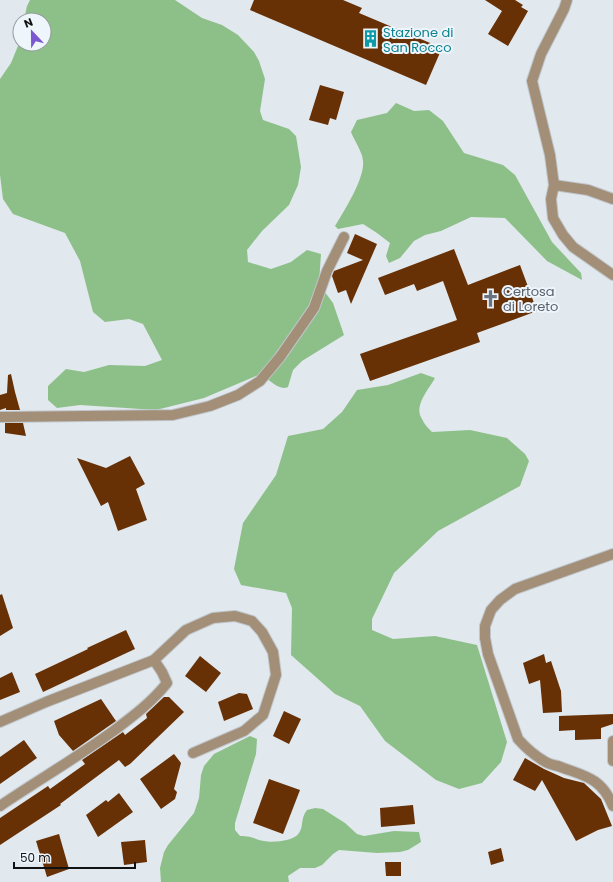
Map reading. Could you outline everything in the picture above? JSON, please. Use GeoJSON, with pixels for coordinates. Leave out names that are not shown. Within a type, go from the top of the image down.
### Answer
{"type":"FeatureCollection","features":[{"type":"Feature","properties":{"kind":"street"},"geometry":{"type":"LineString","coordinates":[[567,0],[564,9],[541,54],[532,81],[550,155],[554,185],[551,199],[553,218],[563,235],[573,246],[613,275]]}},
{"type":"Feature","properties":{"kind":"street"},"geometry":{"type":"LineString","coordinates":[[554,185],[588,190],[613,199]]}},
{"type":"Feature","properties":{"kind":"street"},"geometry":{"type":"LineString","coordinates":[[0,417],[47,415],[173,415],[210,406],[238,395],[260,381],[280,358],[314,308],[327,271],[344,237]]}},
{"type":"Feature","properties":{"kind":"street"},"geometry":{"type":"LineString","coordinates":[[613,554],[515,589],[500,600],[491,610],[486,626],[485,638],[488,654],[518,739],[527,749],[545,762],[587,777],[600,785],[608,793],[613,806]]}},
{"type":"Feature","properties":{"kind":"street"},"geometry":{"type":"LineString","coordinates":[[0,722],[46,702],[154,660],[186,630],[213,618],[235,616],[252,621],[262,632],[273,652],[276,675],[263,715],[244,731],[193,753]]}},
{"type":"Feature","properties":{"kind":"street"},"geometry":{"type":"LineString","coordinates":[[0,806],[93,745],[136,714],[158,694],[167,683],[154,660]]}},
{"type":"Feature","properties":{"kind":"street"},"geometry":{"type":"LineString","coordinates":[[613,740],[613,762]]}},
{"type":"Feature","properties":{"kind":"green space"},"geometry":{"type":"Polygon","coordinates":[[[30,0],[175,0],[202,18],[222,25],[238,35],[254,52],[259,61],[265,79],[260,111],[263,120],[289,129],[296,136],[301,167],[298,185],[289,205],[262,231],[247,250],[248,262],[271,269],[291,262],[307,250],[321,254],[319,284],[333,303],[344,335],[302,361],[293,370],[288,387],[280,387],[260,376],[256,376],[204,398],[156,410],[80,405],[57,408],[48,400],[48,386],[66,369],[84,372],[109,365],[145,366],[162,360],[143,324],[129,319],[105,322],[93,312],[80,261],[65,233],[13,214],[3,199],[0,175],[0,79],[11,63],[16,52],[52,52],[52,12],[26,12],[30,0]]]}},
{"type":"Feature","properties":{"kind":"green space"},"geometry":{"type":"Polygon","coordinates":[[[396,103],[414,111],[429,110],[443,121],[464,153],[503,165],[515,175],[552,242],[581,273],[582,280],[547,261],[505,218],[471,217],[441,231],[425,235],[414,241],[400,258],[389,263],[386,256],[390,243],[377,233],[363,224],[338,229],[335,226],[353,194],[363,168],[362,154],[351,132],[357,120],[387,113],[396,103]]]}},
{"type":"Feature","properties":{"kind":"green space"},"geometry":{"type":"Polygon","coordinates":[[[421,373],[435,378],[423,398],[419,409],[423,421],[432,432],[470,430],[507,438],[525,454],[529,461],[520,486],[438,531],[394,573],[372,619],[372,630],[393,639],[435,636],[477,645],[507,742],[501,762],[482,783],[459,789],[436,780],[385,741],[360,706],[335,694],[291,655],[292,608],[286,593],[241,585],[234,569],[243,523],[276,475],[288,436],[323,429],[342,412],[357,390],[388,385],[421,373]]]}},
{"type":"Feature","properties":{"kind":"green space"},"geometry":{"type":"Polygon","coordinates":[[[250,736],[257,739],[256,754],[235,823],[235,830],[240,836],[268,842],[288,840],[299,833],[307,810],[315,808],[323,809],[345,823],[357,834],[364,836],[394,831],[419,832],[421,842],[408,850],[400,852],[377,853],[339,850],[322,865],[315,868],[300,868],[288,876],[289,882],[161,882],[160,868],[164,852],[194,813],[199,798],[201,775],[204,766],[214,754],[250,736]]]}},
{"type":"Feature","properties":{"kind":"building","name":"Stazione di San Rocco"},"geometry":{"type":"Polygon","coordinates":[[[254,0],[343,0],[362,8],[359,13],[442,48],[426,85],[250,10],[254,0]]]}},
{"type":"Feature","properties":{"kind":"building"},"geometry":{"type":"Polygon","coordinates":[[[485,0],[515,0],[523,5],[521,7],[528,11],[508,46],[488,34],[502,11],[485,0]]]}},
{"type":"Feature","properties":{"kind":"building"},"geometry":{"type":"Polygon","coordinates":[[[320,85],[344,92],[336,120],[330,118],[328,125],[309,120],[320,85]]]}},
{"type":"Feature","properties":{"kind":"building"},"geometry":{"type":"Polygon","coordinates":[[[355,234],[377,244],[351,304],[346,290],[338,293],[332,276],[334,271],[363,260],[347,253],[355,234]]]}},
{"type":"Feature","properties":{"kind":"building"},"geometry":{"type":"Polygon","coordinates":[[[454,249],[468,285],[520,265],[537,311],[477,333],[480,342],[370,381],[360,354],[457,320],[443,281],[417,291],[414,284],[385,295],[378,278],[454,249]]]}},
{"type":"Feature","properties":{"kind":"building"},"geometry":{"type":"Polygon","coordinates":[[[11,374],[20,410],[6,410],[6,408],[0,410],[0,395],[7,393],[8,375],[11,374]]]}},
{"type":"Feature","properties":{"kind":"building"},"geometry":{"type":"Polygon","coordinates":[[[5,423],[23,423],[26,436],[5,433],[5,423]]]}},
{"type":"Feature","properties":{"kind":"building"},"geometry":{"type":"Polygon","coordinates":[[[130,456],[145,484],[136,489],[147,520],[118,531],[108,502],[101,506],[77,458],[106,468],[130,456]]]}},
{"type":"Feature","properties":{"kind":"building"},"geometry":{"type":"Polygon","coordinates":[[[2,594],[13,628],[0,636],[0,595],[2,594]]]}},
{"type":"Feature","properties":{"kind":"building"},"geometry":{"type":"Polygon","coordinates":[[[126,630],[135,649],[43,692],[35,674],[126,630]]]}},
{"type":"Feature","properties":{"kind":"building"},"geometry":{"type":"Polygon","coordinates":[[[544,654],[546,663],[551,661],[561,691],[562,712],[543,713],[540,680],[529,684],[523,663],[544,654]]]}},
{"type":"Feature","properties":{"kind":"building"},"geometry":{"type":"Polygon","coordinates":[[[200,656],[221,673],[206,692],[185,676],[200,656]]]}},
{"type":"Feature","properties":{"kind":"building"},"geometry":{"type":"Polygon","coordinates":[[[12,672],[20,692],[0,700],[0,678],[12,672]]]}},
{"type":"Feature","properties":{"kind":"building"},"geometry":{"type":"Polygon","coordinates":[[[239,693],[247,694],[253,709],[224,721],[218,702],[239,693]]]}},
{"type":"Feature","properties":{"kind":"building"},"geometry":{"type":"Polygon","coordinates":[[[164,697],[169,697],[184,712],[130,764],[125,767],[119,760],[60,804],[61,805],[0,845],[0,818],[48,786],[50,789],[85,764],[82,760],[123,732],[125,735],[147,718],[146,714],[164,697]]]}},
{"type":"Feature","properties":{"kind":"building"},"geometry":{"type":"Polygon","coordinates":[[[101,699],[116,721],[73,751],[59,735],[54,721],[101,699]]]}},
{"type":"Feature","properties":{"kind":"building"},"geometry":{"type":"Polygon","coordinates":[[[284,711],[301,719],[289,744],[273,736],[284,711]]]}},
{"type":"Feature","properties":{"kind":"building"},"geometry":{"type":"Polygon","coordinates":[[[613,714],[613,724],[601,728],[601,739],[575,740],[575,730],[559,731],[559,716],[613,714]]]}},
{"type":"Feature","properties":{"kind":"building"},"geometry":{"type":"Polygon","coordinates":[[[24,740],[37,758],[0,784],[0,757],[24,740]]]}},
{"type":"Feature","properties":{"kind":"building"},"geometry":{"type":"Polygon","coordinates":[[[174,754],[181,763],[174,789],[177,792],[175,799],[161,809],[140,779],[174,754]]]}},
{"type":"Feature","properties":{"kind":"building"},"geometry":{"type":"Polygon","coordinates":[[[525,758],[564,778],[584,783],[601,799],[612,826],[598,830],[576,841],[542,780],[535,791],[513,780],[525,758]]]}},
{"type":"Feature","properties":{"kind":"building"},"geometry":{"type":"Polygon","coordinates":[[[269,779],[300,790],[283,834],[253,823],[269,779]]]}},
{"type":"Feature","properties":{"kind":"building"},"geometry":{"type":"Polygon","coordinates":[[[119,793],[133,812],[98,837],[86,815],[106,800],[108,802],[119,793]]]}},
{"type":"Feature","properties":{"kind":"building"},"geometry":{"type":"Polygon","coordinates":[[[413,805],[415,824],[381,827],[380,808],[413,805]]]}},
{"type":"Feature","properties":{"kind":"building"},"geometry":{"type":"Polygon","coordinates":[[[59,834],[69,869],[47,877],[36,841],[59,834]]]}},
{"type":"Feature","properties":{"kind":"building"},"geometry":{"type":"Polygon","coordinates":[[[145,840],[147,862],[124,865],[121,842],[145,840]]]}},
{"type":"Feature","properties":{"kind":"building"},"geometry":{"type":"Polygon","coordinates":[[[501,848],[504,861],[491,865],[488,852],[501,848]]]}},
{"type":"Feature","properties":{"kind":"building"},"geometry":{"type":"Polygon","coordinates":[[[385,862],[401,862],[401,876],[386,876],[385,862]]]}},
{"type":"Feature","properties":{"kind":"place","name":"Stazione di San Rocco"},"geometry":{"type":"Point","coordinates":[370,39]}},
{"type":"Feature","properties":{"kind":"place","name":"Certosa di Loreto"},"geometry":{"type":"Point","coordinates":[490,298]}}]}
